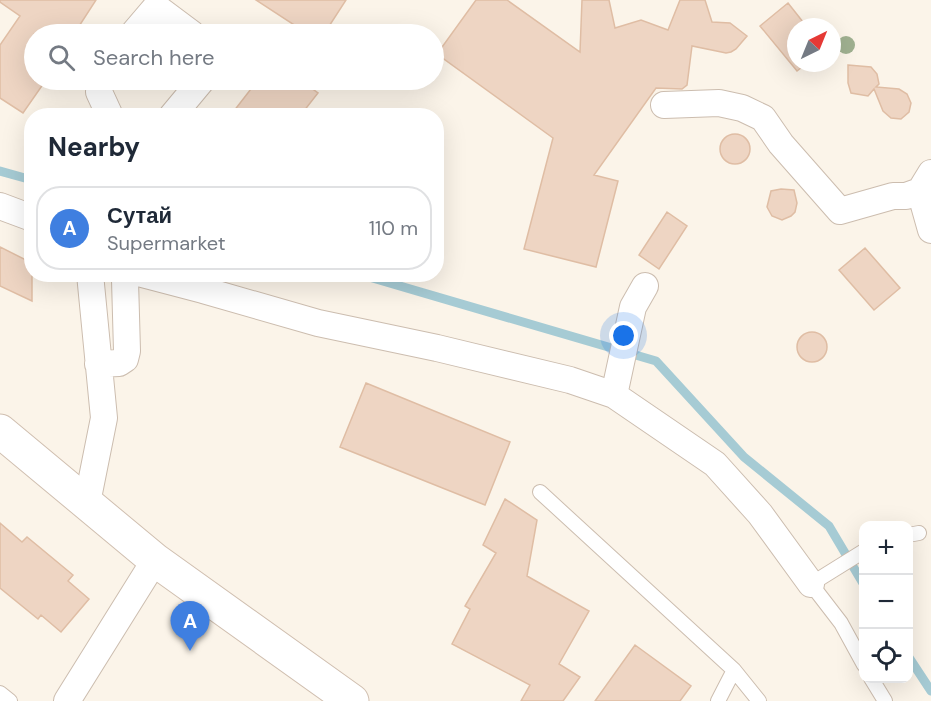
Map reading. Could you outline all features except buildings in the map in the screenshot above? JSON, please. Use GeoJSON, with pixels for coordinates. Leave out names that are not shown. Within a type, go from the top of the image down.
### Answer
{"type":"FeatureCollection","features":[{"type":"Feature","properties":{"kind":"main road"},"geometry":{"type":"LineString","coordinates":[[0,431],[155,560],[352,701]]}},
{"type":"Feature","properties":{"kind":"street"},"geometry":{"type":"LineString","coordinates":[[142,24],[156,7],[179,24]]}},
{"type":"Feature","properties":{"kind":"street"},"geometry":{"type":"LineString","coordinates":[[99,90],[106,108]]}},
{"type":"Feature","properties":{"kind":"street"},"geometry":{"type":"LineString","coordinates":[[179,108],[194,90]]}},
{"type":"Feature","properties":{"kind":"street"},"geometry":{"type":"LineString","coordinates":[[664,105],[719,103],[742,108],[763,118],[781,144],[840,211],[893,196],[906,196],[926,182],[931,230]]}},
{"type":"Feature","properties":{"kind":"street"},"geometry":{"type":"LineString","coordinates":[[0,206],[24,215]]}},
{"type":"Feature","properties":{"kind":"street"},"geometry":{"type":"LineString","coordinates":[[87,502],[104,418],[91,282]]}},
{"type":"Feature","properties":{"kind":"street"},"geometry":{"type":"LineString","coordinates":[[98,364],[119,363],[125,359],[127,351],[125,282]]}},
{"type":"Feature","properties":{"kind":"street"},"geometry":{"type":"LineString","coordinates":[[172,282],[318,323],[437,348],[570,380],[614,394],[715,464],[817,580]]}},
{"type":"Feature","properties":{"kind":"street"},"geometry":{"type":"LineString","coordinates":[[614,394],[621,358],[639,296]]}},
{"type":"Feature","properties":{"kind":"street"},"geometry":{"type":"LineString","coordinates":[[67,701],[155,560]]}},
{"type":"Feature","properties":{"kind":"lane"},"geometry":{"type":"LineString","coordinates":[[540,492],[734,670],[759,701]]}},
{"type":"Feature","properties":{"kind":"lane"},"geometry":{"type":"LineString","coordinates":[[859,554],[817,580],[859,656]]}},
{"type":"Feature","properties":{"kind":"lane"},"geometry":{"type":"LineString","coordinates":[[718,701],[734,670]]}},
{"type":"Feature","properties":{"kind":"lane"},"geometry":{"type":"LineString","coordinates":[[874,683],[885,701]]}},
{"type":"Feature","properties":{"kind":"lane"},"geometry":{"type":"LineString","coordinates":[[0,693],[10,701]]}},
{"type":"Feature","properties":{"kind":"waterway"},"geometry":{"type":"LineString","coordinates":[[0,171],[24,178]]}},
{"type":"Feature","properties":{"kind":"waterway"},"geometry":{"type":"LineString","coordinates":[[386,282],[656,361],[744,457],[829,526],[859,577]]}},
{"type":"Feature","properties":{"kind":"waterway"},"geometry":{"type":"LineString","coordinates":[[913,664],[931,691]]}},
{"type":"Feature","properties":{"kind":"place","name":"Сутай"},"geometry":{"type":"Point","coordinates":[190,651]}}]}
